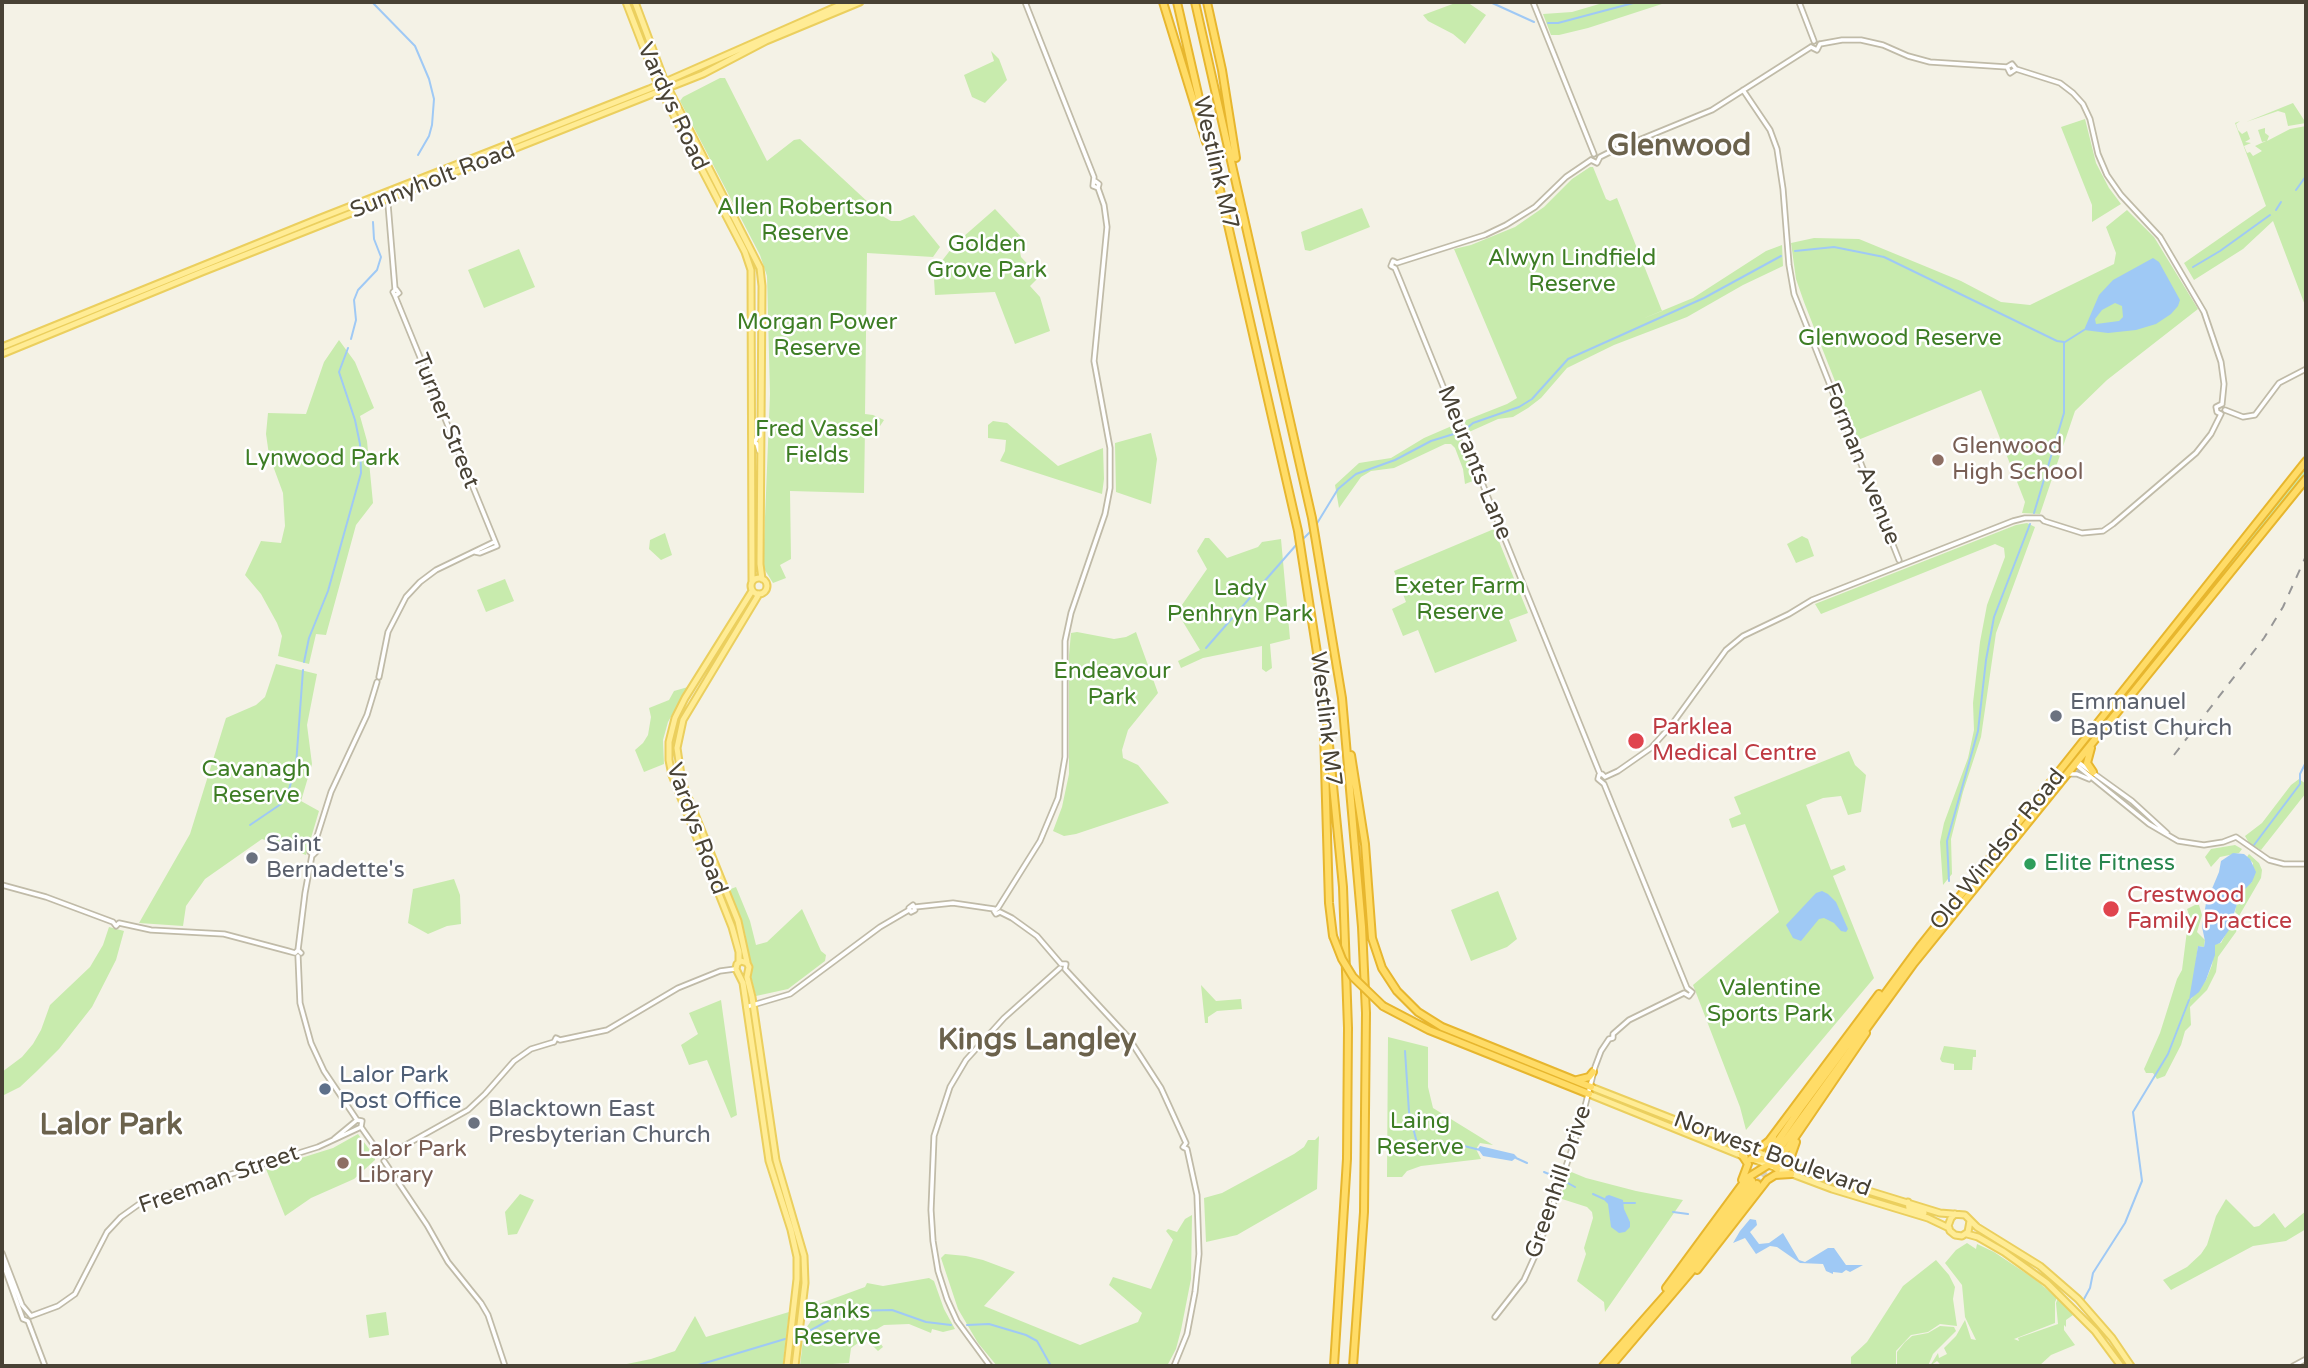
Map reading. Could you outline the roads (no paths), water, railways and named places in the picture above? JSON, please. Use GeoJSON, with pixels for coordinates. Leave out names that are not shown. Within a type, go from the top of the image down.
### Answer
{"type":"FeatureCollection","features":[{"type":"Feature","properties":{"kind":"highway"},"geometry":{"type":"LineString","coordinates":[[1163,2],[1214,160]]}},
{"type":"Feature","properties":{"kind":"highway","name":"Westlink M7"},"geometry":{"type":"LineString","coordinates":[[1177,2],[1298,531],[1330,745],[1346,950],[1348,1124],[1334,1366]]}},
{"type":"Feature","properties":{"kind":"highway","name":"Westlink M7"},"geometry":{"type":"LineString","coordinates":[[1195,2],[1312,518],[1342,698],[1362,927],[1366,1013],[1365,1159],[1353,1366]]}},
{"type":"Feature","properties":{"kind":"highway"},"geometry":{"type":"LineString","coordinates":[[1207,2],[1222,70],[1243,207]]}},
{"type":"Feature","properties":{"kind":"highway","name":"Old Windsor Road"},"geometry":{"type":"LineString","coordinates":[[1778,1146],[1903,973],[2074,761],[2306,461]]}},
{"type":"Feature","properties":{"kind":"highway","name":"Old Windsor Road"},"geometry":{"type":"LineString","coordinates":[[1903,973],[2069,774],[2074,761],[2092,746],[2306,479]]}},
{"type":"Feature","properties":{"kind":"highway"},"geometry":{"type":"LineString","coordinates":[[1319,667],[1325,742],[1329,903],[1334,936],[1342,959],[1353,977],[1383,1006],[1414,1023],[1590,1091]]}},
{"type":"Feature","properties":{"kind":"highway"},"geometry":{"type":"LineString","coordinates":[[1342,698],[1364,844],[1369,916],[1380,962],[1397,991],[1430,1021],[1576,1081],[1590,1091]]}},
{"type":"Feature","properties":{"kind":"highway"},"geometry":{"type":"LineString","coordinates":[[2092,746],[2087,763],[2093,772]]}},
{"type":"Feature","properties":{"kind":"highway"},"geometry":{"type":"LineString","coordinates":[[1611,1366],[1747,1178],[1787,1149],[1903,973]]}},
{"type":"Feature","properties":{"kind":"highway"},"geometry":{"type":"LineString","coordinates":[[1750,1150],[1764,1146],[1773,1136],[1874,1001],[1903,973]]}},
{"type":"Feature","properties":{"kind":"highway"},"geometry":{"type":"LineString","coordinates":[[1576,1081],[1589,1077],[1593,1072]]}},
{"type":"Feature","properties":{"kind":"highway"},"geometry":{"type":"LineString","coordinates":[[1751,1159],[1790,1165],[1791,1154],[1802,1128]]}},
{"type":"Feature","properties":{"kind":"highway"},"geometry":{"type":"LineString","coordinates":[[1649,1316],[1704,1261],[1767,1180],[1773,1136]]}},
{"type":"Feature","properties":{"kind":"highway"},"geometry":{"type":"LineString","coordinates":[[1726,1209],[1746,1173],[1748,1164],[1742,1155]]}},
{"type":"Feature","properties":{"kind":"highway"},"geometry":{"type":"LineString","coordinates":[[1767,1180],[1775,1175],[1791,1174]]}},
{"type":"Feature","properties":{"kind":"highway"},"geometry":{"type":"LineString","coordinates":[[1603,1366],[1695,1267],[1754,1183],[1649,1316]]}},
{"type":"Feature","properties":{"kind":"main road","name":"Vardys Road"},"geometry":{"type":"LineString","coordinates":[[626,2],[663,86],[750,265],[753,288],[752,582]]}},
{"type":"Feature","properties":{"kind":"main road","name":"Vardys Road"},"geometry":{"type":"LineString","coordinates":[[635,2],[663,86],[759,263],[762,286],[762,579]]}},
{"type":"Feature","properties":{"kind":"main road","name":"Sunnyholt Road"},"geometry":{"type":"LineString","coordinates":[[663,86],[847,2]]}},
{"type":"Feature","properties":{"kind":"main road","name":"Sunnyholt Road"},"geometry":{"type":"LineString","coordinates":[[2,347],[663,86],[722,66],[766,41],[860,2]]}},
{"type":"Feature","properties":{"kind":"main road","name":"Sunnyholt Road"},"geometry":{"type":"LineString","coordinates":[[2,354],[388,195]]}},
{"type":"Feature","properties":{"kind":"main road"},"geometry":{"type":"LineString","coordinates":[[762,579],[767,587],[759,594],[752,591],[752,582],[762,579]]}},
{"type":"Feature","properties":{"kind":"main road","name":"Vardys Road"},"geometry":{"type":"LineString","coordinates":[[739,961],[732,927],[672,775],[669,742],[674,718],[752,591]]}},
{"type":"Feature","properties":{"kind":"main road","name":"Vardys Road"},"geometry":{"type":"LineString","coordinates":[[748,971],[738,921],[682,782],[677,748],[683,720],[759,594]]}},
{"type":"Feature","properties":{"kind":"main road"},"geometry":{"type":"LineString","coordinates":[[747,962],[739,961],[738,972],[746,1007],[769,1161],[797,1257],[787,1364]]}},
{"type":"Feature","properties":{"kind":"main road"},"geometry":{"type":"LineString","coordinates":[[738,972],[748,971],[776,1160],[804,1256],[806,1283],[795,1366]]}},
{"type":"Feature","properties":{"kind":"main road","name":"Norwest Boulevard"},"geometry":{"type":"LineString","coordinates":[[1590,1091],[1750,1150],[1791,1174],[1928,1218],[1949,1228]]}},
{"type":"Feature","properties":{"kind":"main road","name":"Norwest Boulevard"},"geometry":{"type":"LineString","coordinates":[[1590,1091],[1751,1159]]}},
{"type":"Feature","properties":{"kind":"main road","name":"Norwest Boulevard"},"geometry":{"type":"LineString","coordinates":[[1790,1165],[1945,1214],[1956,1214]]}},
{"type":"Feature","properties":{"kind":"main road"},"geometry":{"type":"LineString","coordinates":[[1908,1202],[1909,1208],[1925,1213],[1928,1218]]}},
{"type":"Feature","properties":{"kind":"main road"},"geometry":{"type":"LineString","coordinates":[[2121,1366],[2082,1316],[2047,1283],[1978,1237],[1955,1235],[1949,1228],[1949,1221],[1956,1214],[1963,1214],[1977,1227],[2040,1266],[2087,1308],[2131,1366]]}},
{"type":"Feature","properties":{"kind":"main road"},"geometry":{"type":"LineString","coordinates":[[1966,1234],[1970,1221]]}},
{"type":"Feature","properties":{"kind":"main road"},"geometry":{"type":"LineString","coordinates":[[787,1364],[793,1340],[796,1339],[798,1343]]}},
{"type":"Feature","properties":{"kind":"street"},"geometry":{"type":"LineString","coordinates":[[998,910],[1040,842],[1056,806],[1065,764],[1063,657],[1066,634],[1105,514],[1110,488],[1110,448],[1094,360],[1107,227],[1104,205],[1099,183],[1095,181],[1025,2]]}},
{"type":"Feature","properties":{"kind":"street"},"geometry":{"type":"LineString","coordinates":[[1533,2],[1594,154],[1600,157]]}},
{"type":"Feature","properties":{"kind":"street"},"geometry":{"type":"LineString","coordinates":[[1604,779],[1633,762],[1660,739],[1723,654],[1735,642],[1809,601],[1900,562],[2013,521],[2027,518],[2082,533],[2098,532],[2110,527],[2199,450],[2223,412],[2224,384],[2221,362],[2204,312],[2160,237],[2110,181],[2100,160],[2090,119],[2083,104],[2073,93],[2060,83],[2016,69],[2012,64],[2007,67],[1930,62],[1861,40],[1820,44],[1814,41],[1799,2]]}},
{"type":"Feature","properties":{"kind":"street"},"geometry":{"type":"LineString","coordinates":[[1594,154],[1591,160],[1597,163],[1600,157],[1708,112],[1811,47],[1814,41]]}},
{"type":"Feature","properties":{"kind":"street"},"geometry":{"type":"LineString","coordinates":[[1811,47],[1817,50],[1820,44]]}},
{"type":"Feature","properties":{"kind":"street","name":"Forman Avenue"},"geometry":{"type":"LineString","coordinates":[[1744,90],[1770,130],[1777,149],[1794,295],[1900,562]]}},
{"type":"Feature","properties":{"kind":"street","name":"Meurants Lane"},"geometry":{"type":"LineString","coordinates":[[1591,160],[1566,177],[1535,207],[1506,225],[1485,235],[1397,263],[1391,262],[1391,267],[1395,268],[1604,779]]}},
{"type":"Feature","properties":{"kind":"street","name":"Turner Street"},"geometry":{"type":"LineString","coordinates":[[297,953],[312,855],[310,851],[313,849],[331,792],[367,715],[377,682],[375,678],[379,677],[388,632],[406,597],[431,573],[496,544],[395,296],[399,293],[395,289],[388,195]]}},
{"type":"Feature","properties":{"kind":"street"},"geometry":{"type":"LineString","coordinates":[[2222,404],[2216,407],[2217,412],[2243,417],[2255,415],[2279,383],[2306,368]]}},
{"type":"Feature","properties":{"kind":"street"},"geometry":{"type":"LineString","coordinates":[[762,401],[757,439],[752,441],[758,447],[762,470]]}},
{"type":"Feature","properties":{"kind":"street"},"geometry":{"type":"LineString","coordinates":[[2074,761],[2132,801],[2171,837]]}},
{"type":"Feature","properties":{"kind":"street"},"geometry":{"type":"LineString","coordinates":[[2074,761],[2149,824],[2171,837],[2204,845],[2236,837],[2269,860],[2284,864],[2306,864]]}},
{"type":"Feature","properties":{"kind":"street"},"geometry":{"type":"LineString","coordinates":[[2069,774],[2094,780]]}},
{"type":"Feature","properties":{"kind":"street","name":"Greenhill Drive"},"geometry":{"type":"LineString","coordinates":[[1495,1317],[1524,1280],[1534,1259],[1590,1091],[1593,1072],[1609,1039],[1607,1035],[1613,1034],[1639,1014],[1684,993],[1687,996],[1691,994],[1604,779]]}},
{"type":"Feature","properties":{"kind":"street"},"geometry":{"type":"LineString","coordinates":[[2,885],[46,897],[113,922],[117,919],[119,923],[151,930],[232,935],[297,953],[300,1003],[310,1043],[324,1071],[357,1124],[383,1157],[448,1262],[481,1303],[505,1366]]}},
{"type":"Feature","properties":{"kind":"street"},"geometry":{"type":"LineString","coordinates":[[746,1007],[790,994],[880,927],[909,910],[913,912],[915,907],[953,903],[998,910],[1032,932],[1117,1025],[1147,1063],[1170,1105],[1186,1143],[1184,1147],[1187,1149],[1199,1211],[1199,1254],[1187,1334],[1174,1366]]}},
{"type":"Feature","properties":{"kind":"street"},"geometry":{"type":"LineString","coordinates":[[990,1366],[957,1321],[938,1271],[931,1210],[934,1136],[950,1087],[966,1060],[1004,1018],[1062,967]]}},
{"type":"Feature","properties":{"kind":"street"},"geometry":{"type":"LineString","coordinates":[[383,1157],[468,1110],[519,1057],[537,1046],[554,1042],[556,1038],[560,1041],[607,1030],[678,988],[720,971],[738,972]]}},
{"type":"Feature","properties":{"kind":"street","name":"Freeman Street"},"geometry":{"type":"LineString","coordinates":[[27,1315],[58,1306],[75,1294],[107,1232],[121,1217],[138,1205],[164,1194],[300,1153],[332,1141],[357,1124]]}},
{"type":"Feature","properties":{"kind":"street"},"geometry":{"type":"LineString","coordinates":[[2,1253],[45,1366]]}},
{"type":"Feature","properties":{"kind":"street"},"geometry":{"type":"LineString","coordinates":[[2,1261],[27,1315]]}},
{"type":"Feature","properties":{"kind":"street"},"geometry":{"type":"LineString","coordinates":[[2293,1366],[2306,1359]]}},
{"type":"Feature","properties":{"kind":"water"},"geometry":{"type":"Polygon","coordinates":[[[2153,258],[2159,262],[2180,300],[2178,306],[2156,324],[2136,330],[2108,333],[2084,330],[2099,295],[2113,280],[2153,258]],[[2115,303],[2102,310],[2095,319],[2096,324],[2119,321],[2123,317],[2122,306],[2115,303]]]}},
{"type":"Feature","properties":{"kind":"water"},"geometry":{"type":"Polygon","coordinates":[[[2233,853],[2244,854],[2250,859],[2256,872],[2252,882],[2240,894],[2229,930],[2220,943],[2215,945],[2215,955],[2206,980],[2199,992],[2189,1000],[2198,946],[2204,947],[2202,927],[2206,903],[2221,861],[2233,853]]]}},
{"type":"Feature","properties":{"kind":"water"},"geometry":{"type":"Polygon","coordinates":[[[1822,891],[1836,902],[1848,929],[1846,932],[1841,931],[1834,923],[1824,918],[1819,919],[1801,941],[1793,938],[1786,925],[1816,893],[1822,891]]]}},
{"type":"Feature","properties":{"kind":"water"},"geometry":{"type":"Polygon","coordinates":[[[1480,1146],[1517,1157],[1512,1161],[1483,1156],[1478,1149],[1480,1146]]]}},
{"type":"Feature","properties":{"kind":"water"},"geometry":{"type":"Polygon","coordinates":[[[1609,1195],[1623,1200],[1630,1222],[1630,1227],[1625,1232],[1619,1233],[1611,1227],[1608,1204],[1604,1200],[1609,1195]]]}},
{"type":"Feature","properties":{"kind":"water"},"geometry":{"type":"Polygon","coordinates":[[[1750,1219],[1756,1220],[1757,1225],[1750,1232],[1759,1244],[1769,1243],[1783,1233],[1799,1260],[1805,1262],[1828,1248],[1834,1248],[1846,1265],[1863,1265],[1850,1272],[1846,1270],[1833,1274],[1826,1271],[1823,1264],[1800,1263],[1777,1247],[1770,1246],[1756,1254],[1745,1238],[1733,1243],[1750,1219]]]}},
{"type":"Feature","properties":{"kind":"waterway"},"geometry":{"type":"LineString","coordinates":[[372,2],[415,46],[429,79],[434,99],[432,125],[418,155]]}},
{"type":"Feature","properties":{"kind":"waterway"},"geometry":{"type":"LineString","coordinates":[[1490,2],[1534,22]]}},
{"type":"Feature","properties":{"kind":"waterway"},"geometry":{"type":"LineString","coordinates":[[1548,23],[1558,23],[1637,2]]}},
{"type":"Feature","properties":{"kind":"waterway"},"geometry":{"type":"LineString","coordinates":[[2296,190],[2306,176]]}},
{"type":"Feature","properties":{"kind":"waterway"},"geometry":{"type":"LineString","coordinates":[[2276,210],[2281,202]]}},
{"type":"Feature","properties":{"kind":"waterway"},"geometry":{"type":"LineString","coordinates":[[2193,267],[2270,215]]}},
{"type":"Feature","properties":{"kind":"waterway"},"geometry":{"type":"LineString","coordinates":[[351,339],[356,320],[354,300],[358,290],[377,270],[381,257],[374,239],[373,222]]}},
{"type":"Feature","properties":{"kind":"waterway"},"geometry":{"type":"LineString","coordinates":[[1795,251],[1834,247],[1884,257],[2064,342]]}},
{"type":"Feature","properties":{"kind":"waterway"},"geometry":{"type":"LineString","coordinates":[[1466,429],[1473,423],[1519,407],[1532,399],[1568,359],[1704,298],[1781,256]]}},
{"type":"Feature","properties":{"kind":"waterway"},"geometry":{"type":"LineString","coordinates":[[2065,342],[2084,330]]}},
{"type":"Feature","properties":{"kind":"waterway"},"geometry":{"type":"LineString","coordinates":[[2034,513],[2064,413],[2064,343]]}},
{"type":"Feature","properties":{"kind":"waterway"},"geometry":{"type":"LineString","coordinates":[[304,662],[309,638],[328,591],[361,473],[360,444],[355,420],[339,372],[348,348]]}},
{"type":"Feature","properties":{"kind":"waterway"},"geometry":{"type":"LineString","coordinates":[[1316,525],[1338,489],[1356,474],[1395,460],[1431,441],[1457,433]]}},
{"type":"Feature","properties":{"kind":"waterway"},"geometry":{"type":"LineString","coordinates":[[1949,881],[1947,841],[1978,731],[1994,617],[2030,524]]}},
{"type":"Feature","properties":{"kind":"waterway"},"geometry":{"type":"LineString","coordinates":[[1302,540],[1312,530]]}},
{"type":"Feature","properties":{"kind":"waterway"},"geometry":{"type":"LineString","coordinates":[[1206,648],[1297,544]]}},
{"type":"Feature","properties":{"kind":"waterway"},"geometry":{"type":"LineString","coordinates":[[250,825],[281,804],[288,793],[296,765],[303,670]]}},
{"type":"Feature","properties":{"kind":"waterway"},"geometry":{"type":"LineString","coordinates":[[2254,845],[2300,784],[2300,774],[2306,762]]}},
{"type":"Feature","properties":{"kind":"waterway"},"geometry":{"type":"LineString","coordinates":[[2084,1299],[2093,1273],[2125,1223],[2142,1181],[2133,1112],[2168,1054],[2189,1000]]}},
{"type":"Feature","properties":{"kind":"waterway"},"geometry":{"type":"LineString","coordinates":[[1405,1051],[1409,1112],[1417,1143],[1460,1145],[1480,1150]]}},
{"type":"Feature","properties":{"kind":"waterway"},"geometry":{"type":"LineString","coordinates":[[1516,1158],[1527,1163]]}},
{"type":"Feature","properties":{"kind":"waterway"},"geometry":{"type":"LineString","coordinates":[[1544,1172],[1556,1177]]}},
{"type":"Feature","properties":{"kind":"waterway"},"geometry":{"type":"LineString","coordinates":[[1566,1182],[1575,1187]]}},
{"type":"Feature","properties":{"kind":"waterway"},"geometry":{"type":"LineString","coordinates":[[1593,1194],[1604,1199]]}},
{"type":"Feature","properties":{"kind":"waterway"},"geometry":{"type":"LineString","coordinates":[[1623,1203],[1635,1203]]}},
{"type":"Feature","properties":{"kind":"waterway"},"geometry":{"type":"LineString","coordinates":[[1673,1212],[1688,1214]]}},
{"type":"Feature","properties":{"kind":"waterway"},"geometry":{"type":"LineString","coordinates":[[804,1334],[842,1313],[852,1311],[892,1310],[926,1322],[951,1325]]}},
{"type":"Feature","properties":{"kind":"waterway"},"geometry":{"type":"LineString","coordinates":[[967,1325],[989,1324],[1026,1335],[1037,1341],[1051,1366]]}},
{"type":"Feature","properties":{"kind":"waterway"},"geometry":{"type":"LineString","coordinates":[[695,1366],[785,1339]]}},
{"type":"Feature","properties":{"kind":"tunnel"},"geometry":{"type":"LineString","coordinates":[[1757,1184],[1780,1148]]}},
{"type":"Feature","properties":{"kind":"railway"},"geometry":{"type":"LineString","coordinates":[[2174,755],[2264,638],[2283,607],[2306,556]]}},
{"type":"Feature","properties":{"kind":"place","name":"Glenwood High School"},"geometry":{"type":"Point","coordinates":[1938,460]}},
{"type":"Feature","properties":{"kind":"place","name":"Emmanuel Baptist Church"},"geometry":{"type":"Point","coordinates":[2056,716]}},
{"type":"Feature","properties":{"kind":"place","name":"Parklea Medical Centre"},"geometry":{"type":"Point","coordinates":[1636,741]}},
{"type":"Feature","properties":{"kind":"place","name":"Saint Bernadette's"},"geometry":{"type":"Point","coordinates":[252,858]}},
{"type":"Feature","properties":{"kind":"place","name":"Elite Fitness"},"geometry":{"type":"Point","coordinates":[2030,864]}},
{"type":"Feature","properties":{"kind":"place","name":"Crestwood Family Practice"},"geometry":{"type":"Point","coordinates":[2111,909]}},
{"type":"Feature","properties":{"kind":"place","name":"Lalor Park Post Office"},"geometry":{"type":"Point","coordinates":[325,1089]}},
{"type":"Feature","properties":{"kind":"place","name":"Blacktown East Presbyterian Church"},"geometry":{"type":"Point","coordinates":[474,1123]}},
{"type":"Feature","properties":{"kind":"place","name":"Lalor Park Library"},"geometry":{"type":"Point","coordinates":[343,1163]}},
{"type":"Feature","properties":{"kind":"district","name":"Glenwood"},"geometry":{"type":"Point","coordinates":[1679,147]}},
{"type":"Feature","properties":{"kind":"district","name":"Kings Langley"},"geometry":{"type":"Point","coordinates":[1037,1041]}},
{"type":"Feature","properties":{"kind":"district","name":"Lalor Park"},"geometry":{"type":"Point","coordinates":[111,1126]}},
{"type":"Feature","properties":{"kind":"park label","name":"Allen Robertson Reserve"},"geometry":{"type":"Point","coordinates":[805,221]}},
{"type":"Feature","properties":{"kind":"park label","name":"Golden Grove Park"},"geometry":{"type":"Point","coordinates":[987,258]}},
{"type":"Feature","properties":{"kind":"park label","name":"Alwyn Lindfield Reserve"},"geometry":{"type":"Point","coordinates":[1572,272]}},
{"type":"Feature","properties":{"kind":"park label","name":"Morgan Power Reserve"},"geometry":{"type":"Point","coordinates":[817,336]}},
{"type":"Feature","properties":{"kind":"park label","name":"Glenwood Reserve"},"geometry":{"type":"Point","coordinates":[1900,339]}},
{"type":"Feature","properties":{"kind":"park label","name":"Fred Vassel Fields"},"geometry":{"type":"Point","coordinates":[817,443]}},
{"type":"Feature","properties":{"kind":"park label","name":"Lynwood Park"},"geometry":{"type":"Point","coordinates":[322,459]}},
{"type":"Feature","properties":{"kind":"park label","name":"Exeter Farm Reserve"},"geometry":{"type":"Point","coordinates":[1460,600]}},
{"type":"Feature","properties":{"kind":"park label","name":"Lady Penhryn Park"},"geometry":{"type":"Point","coordinates":[1240,602]}},
{"type":"Feature","properties":{"kind":"park label","name":"Endeavour Park"},"geometry":{"type":"Point","coordinates":[1112,685]}},
{"type":"Feature","properties":{"kind":"park label","name":"Cavanagh Reserve"},"geometry":{"type":"Point","coordinates":[256,783]}},
{"type":"Feature","properties":{"kind":"park label","name":"Valentine Sports Park"},"geometry":{"type":"Point","coordinates":[1770,1002]}},
{"type":"Feature","properties":{"kind":"park label","name":"Laing Reserve"},"geometry":{"type":"Point","coordinates":[1420,1135]}},
{"type":"Feature","properties":{"kind":"park label","name":"Banks Reserve"},"geometry":{"type":"Point","coordinates":[837,1325]}}]}
